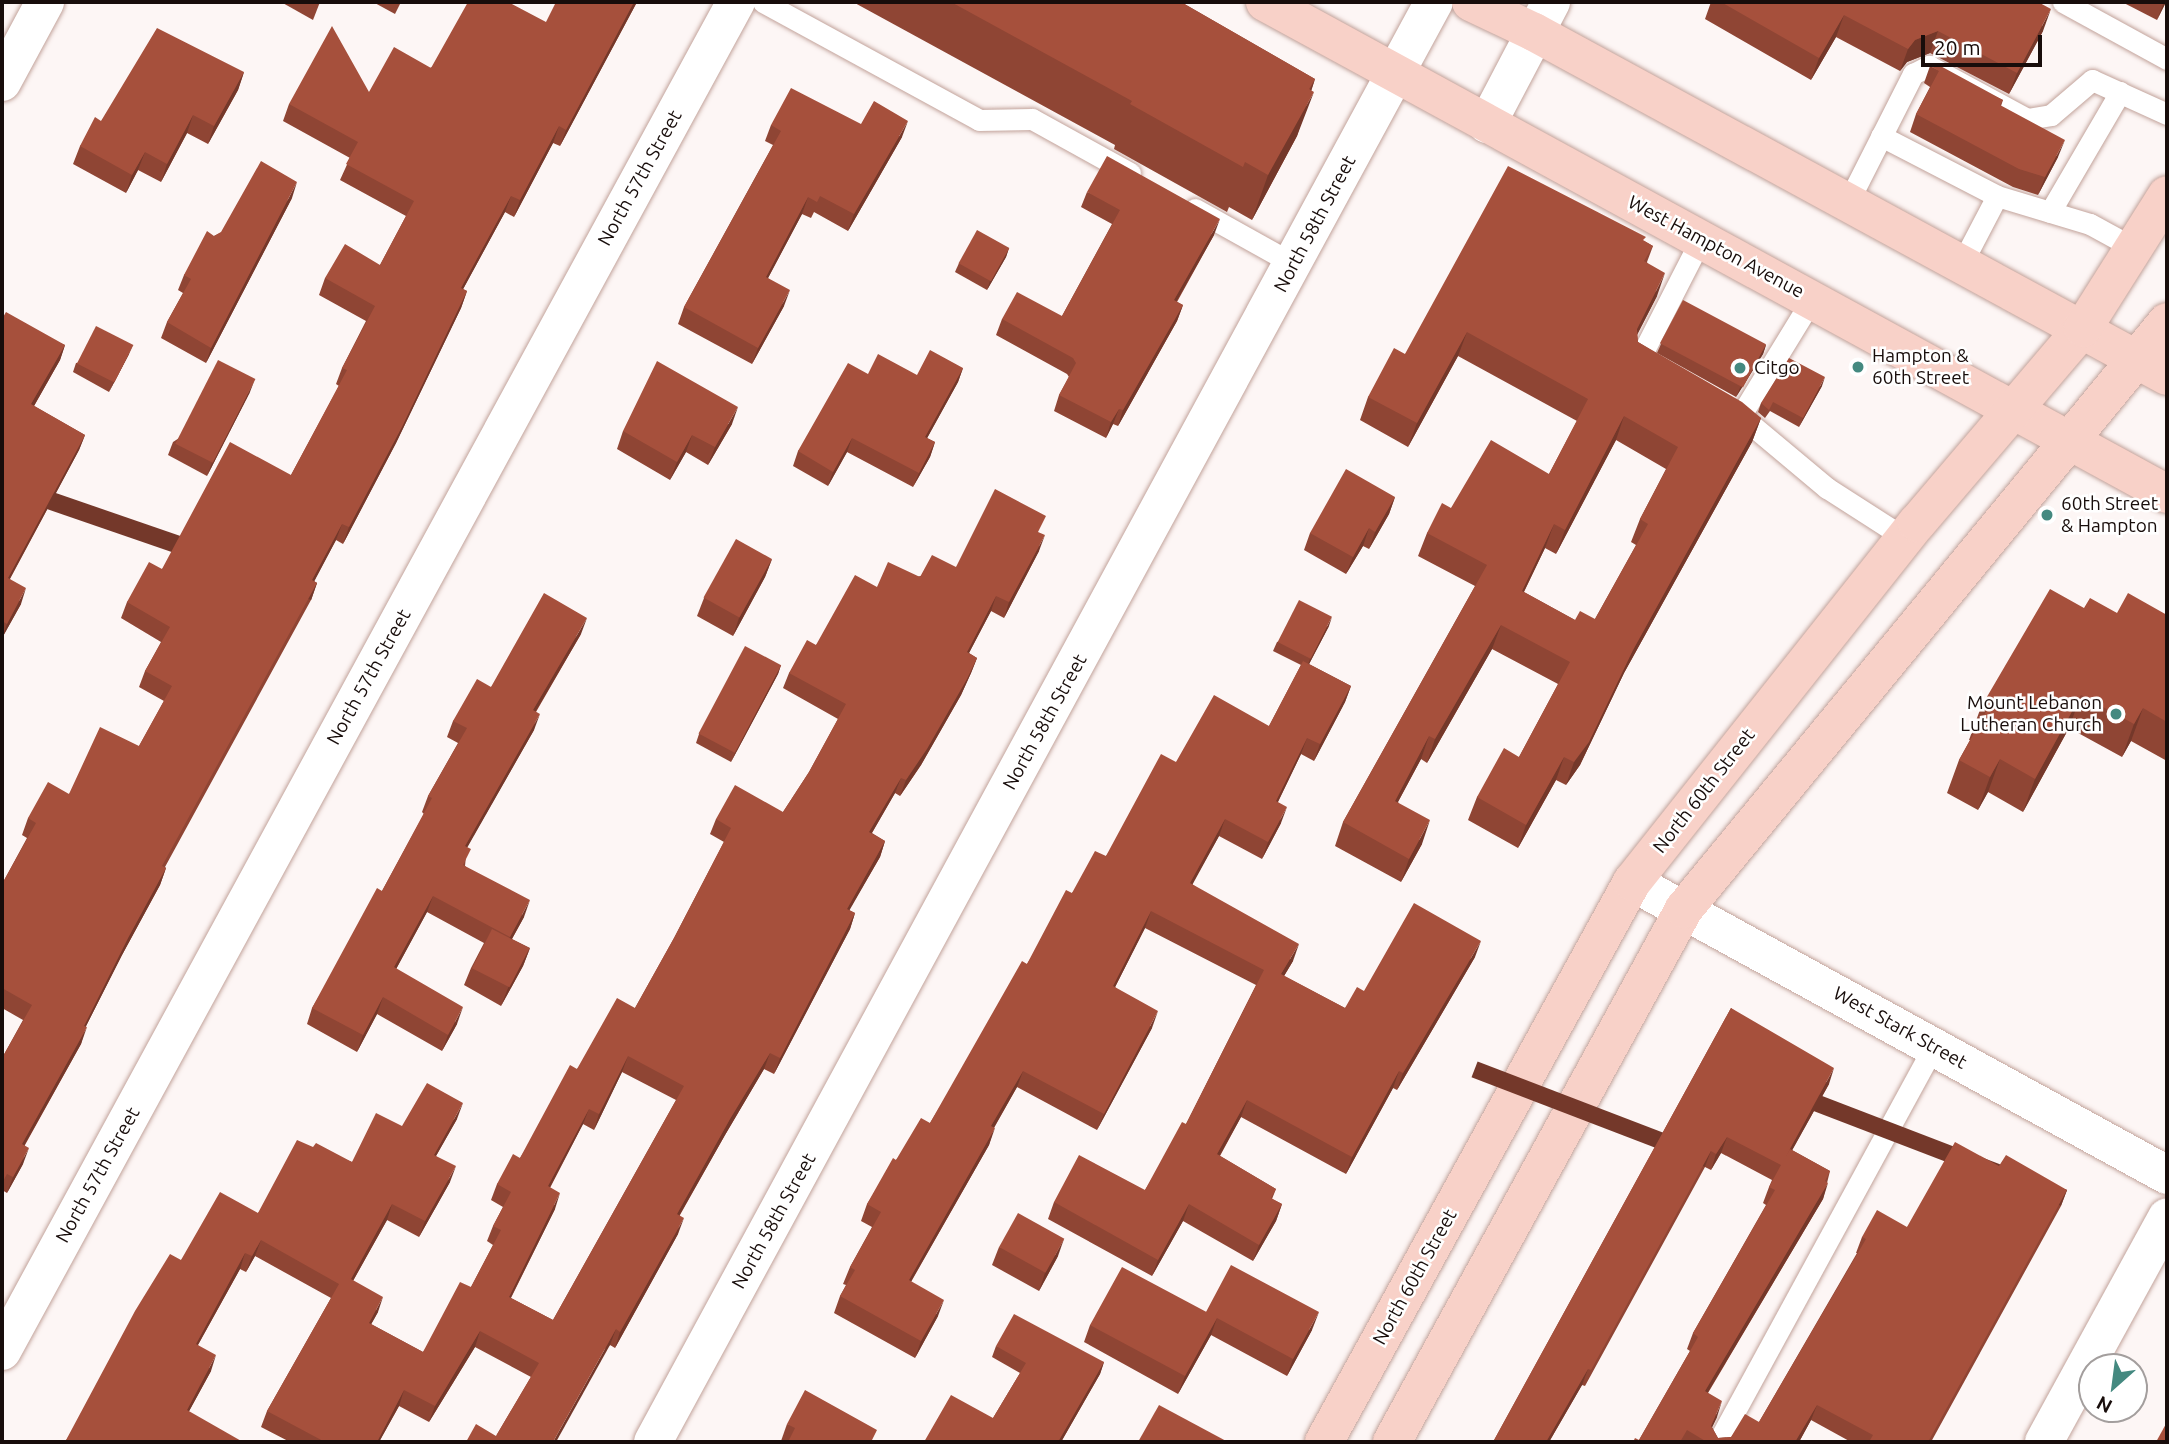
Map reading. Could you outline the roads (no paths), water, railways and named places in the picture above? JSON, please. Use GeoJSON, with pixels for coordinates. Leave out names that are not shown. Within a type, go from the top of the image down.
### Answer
{"type":"FeatureCollection","features":[{"type":"Feature","properties":{"kind":"main road","name":"West Hampton Avenue"},"geometry":{"type":"LineString","coordinates":[[1265,2],[2167,494]]}},
{"type":"Feature","properties":{"kind":"main road"},"geometry":{"type":"LineString","coordinates":[[1471,2],[1542,17],[1848,202],[2152,368]]}},
{"type":"Feature","properties":{"kind":"main road","name":"North 60th Street"},"geometry":{"type":"LineString","coordinates":[[1324,1442],[1632,881],[1905,538],[2083,328],[2167,195]]}},
{"type":"Feature","properties":{"kind":"main road"},"geometry":{"type":"LineString","coordinates":[[1392,1442],[1684,909],[2068,439],[2152,368],[2167,322]]}},
{"type":"Feature","properties":{"kind":"street"},"geometry":{"type":"LineString","coordinates":[[2,82],[45,2]]}},
{"type":"Feature","properties":{"kind":"street","name":"North 57th Street"},"geometry":{"type":"LineString","coordinates":[[2,1351],[736,2]]}},
{"type":"Feature","properties":{"kind":"street","name":"North 58th Street"},"geometry":{"type":"LineString","coordinates":[[653,1442],[1434,2]]}},
{"type":"Feature","properties":{"kind":"street"},"geometry":{"type":"LineString","coordinates":[[1487,124],[1542,17]]}},
{"type":"Feature","properties":{"kind":"street","name":"West Stark Street"},"geometry":{"type":"LineString","coordinates":[[1632,881],[2167,1175]]}},
{"type":"Feature","properties":{"kind":"street"},"geometry":{"type":"LineString","coordinates":[[2044,1442],[2167,1217]]}},
{"type":"Feature","properties":{"kind":"lane"},"geometry":{"type":"LineString","coordinates":[[763,2],[979,120],[1032,119],[1154,187]]}},
{"type":"Feature","properties":{"kind":"lane"},"geometry":{"type":"LineString","coordinates":[[2063,2],[2167,59]]}},
{"type":"Feature","properties":{"kind":"lane"},"geometry":{"type":"LineString","coordinates":[[1848,202],[1913,74],[1929,66],[2027,119],[2050,115],[2092,79],[2167,114]]}},
{"type":"Feature","properties":{"kind":"lane"},"geometry":{"type":"LineString","coordinates":[[2050,212],[2120,92]]}},
{"type":"Feature","properties":{"kind":"lane"},"geometry":{"type":"LineString","coordinates":[[1881,136],[1997,197],[2090,224],[2134,248]]}},
{"type":"Feature","properties":{"kind":"lane"},"geometry":{"type":"LineString","coordinates":[[1962,263],[1997,197]]}},
{"type":"Feature","properties":{"kind":"lane"},"geometry":{"type":"LineString","coordinates":[[1179,200],[1294,264]]}},
{"type":"Feature","properties":{"kind":"lane"},"geometry":{"type":"LineString","coordinates":[[1674,377],[1640,358],[1701,239]]}},
{"type":"Feature","properties":{"kind":"lane"},"geometry":{"type":"LineString","coordinates":[[1741,415],[1812,299]]}},
{"type":"Feature","properties":{"kind":"lane"},"geometry":{"type":"LineString","coordinates":[[1719,402],[1741,415],[1827,488],[1905,538]]}},
{"type":"Feature","properties":{"kind":"lane"},"geometry":{"type":"LineString","coordinates":[[1718,1442],[1934,1046]]}},
{"type":"Feature","properties":{"kind":"place","name":"Hampton & 60th Street"},"geometry":{"type":"Point","coordinates":[1858,367]}},
{"type":"Feature","properties":{"kind":"place","name":"Citgo"},"geometry":{"type":"Point","coordinates":[1740,368]}},
{"type":"Feature","properties":{"kind":"place","name":"60th Street & Hampton"},"geometry":{"type":"Point","coordinates":[2047,515]}},
{"type":"Feature","properties":{"kind":"place","name":"Mount Lebanon Lutheran Church"},"geometry":{"type":"Point","coordinates":[2116,714]}}]}
